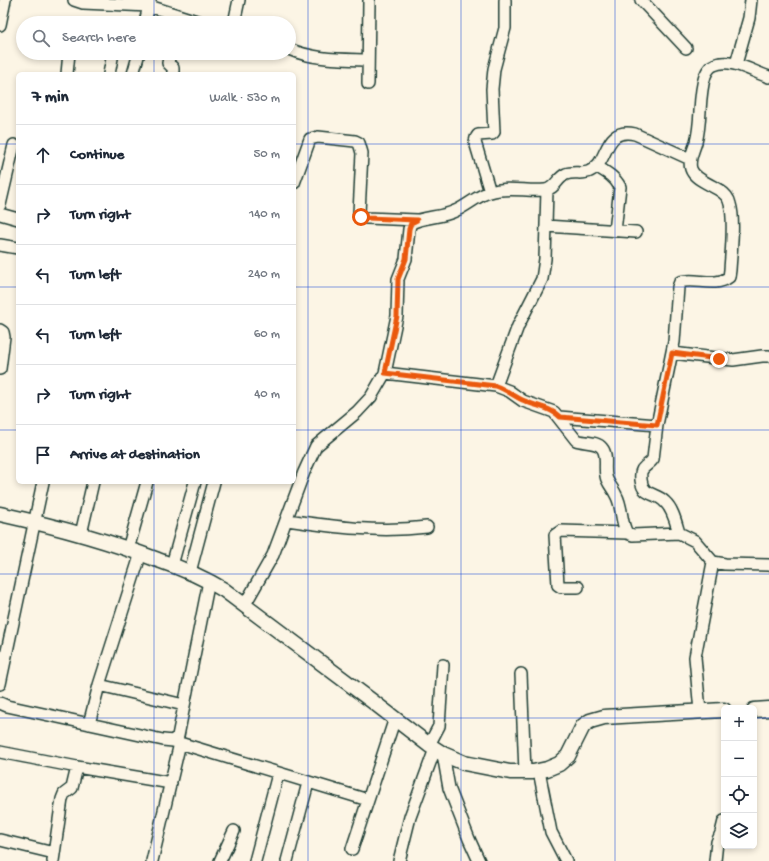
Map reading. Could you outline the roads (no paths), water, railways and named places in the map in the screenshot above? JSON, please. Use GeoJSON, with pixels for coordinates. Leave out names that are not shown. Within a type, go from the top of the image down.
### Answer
{"type":"FeatureCollection","features":[{"type":"Feature","properties":{"kind":"main road"},"geometry":{"type":"LineString","coordinates":[[0,514],[81,534],[134,551],[209,580],[436,750],[464,763],[488,769],[510,772],[532,772],[560,764],[568,756],[583,726],[590,721],[604,717],[721,710]]}},
{"type":"Feature","properties":{"kind":"main road"},"geometry":{"type":"LineString","coordinates":[[757,710],[769,709]]}},
{"type":"Feature","properties":{"kind":"street"},"geometry":{"type":"LineString","coordinates":[[0,25],[5,0]]}},
{"type":"Feature","properties":{"kind":"street"},"geometry":{"type":"LineString","coordinates":[[74,0],[83,3],[150,3],[174,16]]}},
{"type":"Feature","properties":{"kind":"street"},"geometry":{"type":"LineString","coordinates":[[236,16],[239,0]]}},
{"type":"Feature","properties":{"kind":"street"},"geometry":{"type":"LineString","coordinates":[[368,0],[370,4],[368,84]]}},
{"type":"Feature","properties":{"kind":"street"},"geometry":{"type":"LineString","coordinates":[[490,192],[475,142],[478,135],[492,134],[494,132],[492,89],[494,69],[505,28],[505,0]]}},
{"type":"Feature","properties":{"kind":"street"},"geometry":{"type":"LineString","coordinates":[[642,0],[686,48]]}},
{"type":"Feature","properties":{"kind":"street"},"geometry":{"type":"LineString","coordinates":[[736,64],[749,18],[751,0]]}},
{"type":"Feature","properties":{"kind":"street"},"geometry":{"type":"LineString","coordinates":[[147,16],[150,3]]}},
{"type":"Feature","properties":{"kind":"street"},"geometry":{"type":"LineString","coordinates":[[296,51],[318,57],[368,60]]}},
{"type":"Feature","properties":{"kind":"street"},"geometry":{"type":"LineString","coordinates":[[67,72],[68,60]]}},
{"type":"Feature","properties":{"kind":"street"},"geometry":{"type":"LineString","coordinates":[[109,72],[112,60]]}},
{"type":"Feature","properties":{"kind":"street"},"geometry":{"type":"LineString","coordinates":[[134,72],[137,60]]}},
{"type":"Feature","properties":{"kind":"street"},"geometry":{"type":"LineString","coordinates":[[169,60],[168,63],[173,68],[173,72]]}},
{"type":"Feature","properties":{"kind":"street"},"geometry":{"type":"LineString","coordinates":[[680,534],[670,508],[665,501],[645,490],[642,485],[641,474],[642,470],[650,464],[653,459],[657,425],[676,328],[678,287],[680,282],[686,280],[718,282],[724,281],[729,277],[732,213],[730,202],[721,190],[694,175],[690,168],[690,159],[697,140],[705,76],[709,68],[715,64],[724,63],[736,64],[769,77]]}},
{"type":"Feature","properties":{"kind":"street"},"geometry":{"type":"LineString","coordinates":[[296,176],[310,139],[318,137],[355,141],[360,143],[362,152],[359,213],[361,217],[417,220],[446,215],[490,192],[510,189],[547,190],[553,187],[559,178],[566,174],[590,171],[596,166],[611,141],[618,135],[627,132],[635,134],[690,159]]}},
{"type":"Feature","properties":{"kind":"street"},"geometry":{"type":"LineString","coordinates":[[0,205],[14,145]]}},
{"type":"Feature","properties":{"kind":"street"},"geometry":{"type":"LineString","coordinates":[[596,166],[617,181],[620,187],[615,231]]}},
{"type":"Feature","properties":{"kind":"street"},"geometry":{"type":"LineString","coordinates":[[496,386],[518,326],[542,280],[546,259],[547,190]]}},
{"type":"Feature","properties":{"kind":"street"},"geometry":{"type":"LineString","coordinates":[[0,214],[16,218]]}},
{"type":"Feature","properties":{"kind":"street"},"geometry":{"type":"LineString","coordinates":[[244,606],[268,565],[287,520],[304,472],[316,446],[357,412],[371,397],[385,373],[397,316],[398,279],[406,259],[409,229],[411,223],[417,220]]}},
{"type":"Feature","properties":{"kind":"street"},"geometry":{"type":"LineString","coordinates":[[546,226],[636,232]]}},
{"type":"Feature","properties":{"kind":"street"},"geometry":{"type":"LineString","coordinates":[[0,245],[16,248]]}},
{"type":"Feature","properties":{"kind":"street"},"geometry":{"type":"LineString","coordinates":[[0,330],[4,337],[0,369]]}},
{"type":"Feature","properties":{"kind":"street"},"geometry":{"type":"LineString","coordinates":[[672,353],[733,360],[769,356]]}},
{"type":"Feature","properties":{"kind":"street"},"geometry":{"type":"LineString","coordinates":[[385,373],[496,386],[509,391],[523,400],[554,412],[560,417],[570,434],[576,440],[598,445],[602,448],[605,455],[606,476],[617,496],[623,524],[627,533]]}},
{"type":"Feature","properties":{"kind":"street"},"geometry":{"type":"LineString","coordinates":[[560,417],[657,425]]}},
{"type":"Feature","properties":{"kind":"street"},"geometry":{"type":"LineString","coordinates":[[0,684],[43,484]]}},
{"type":"Feature","properties":{"kind":"street"},"geometry":{"type":"LineString","coordinates":[[81,534],[93,484]]}},
{"type":"Feature","properties":{"kind":"street"},"geometry":{"type":"LineString","coordinates":[[89,724],[134,551],[147,484]]}},
{"type":"Feature","properties":{"kind":"street"},"geometry":{"type":"LineString","coordinates":[[172,565],[194,484]]}},
{"type":"Feature","properties":{"kind":"street"},"geometry":{"type":"LineString","coordinates":[[190,572],[213,484]]}},
{"type":"Feature","properties":{"kind":"street"},"geometry":{"type":"LineString","coordinates":[[287,520],[364,529],[390,530],[427,528]]}},
{"type":"Feature","properties":{"kind":"street"},"geometry":{"type":"LineString","coordinates":[[578,587],[561,587],[558,585],[555,535],[561,531],[627,533],[633,535],[680,534],[695,541],[714,562],[725,564],[769,565]]}},
{"type":"Feature","properties":{"kind":"street"},"geometry":{"type":"LineString","coordinates":[[700,711],[695,657],[714,562]]}},
{"type":"Feature","properties":{"kind":"street"},"geometry":{"type":"LineString","coordinates":[[152,861],[170,783],[209,580]]}},
{"type":"Feature","properties":{"kind":"street"},"geometry":{"type":"LineString","coordinates":[[399,861],[410,817],[436,750],[443,665]]}},
{"type":"Feature","properties":{"kind":"street"},"geometry":{"type":"LineString","coordinates":[[521,674],[532,772],[548,825],[566,861]]}},
{"type":"Feature","properties":{"kind":"street"},"geometry":{"type":"LineString","coordinates":[[99,684],[184,705]]}},
{"type":"Feature","properties":{"kind":"street"},"geometry":{"type":"LineString","coordinates":[[0,704],[177,742],[278,774],[368,800]]}},
{"type":"Feature","properties":{"kind":"street"},"geometry":{"type":"LineString","coordinates":[[352,849],[395,718]]}},
{"type":"Feature","properties":{"kind":"street"},"geometry":{"type":"LineString","coordinates":[[436,750],[449,788],[479,861]]}},
{"type":"Feature","properties":{"kind":"street"},"geometry":{"type":"LineString","coordinates":[[0,752],[170,783]]}},
{"type":"Feature","properties":{"kind":"street"},"geometry":{"type":"LineString","coordinates":[[0,840],[53,857],[62,799],[64,794],[72,788],[77,767]]}},
{"type":"Feature","properties":{"kind":"street"},"geometry":{"type":"LineString","coordinates":[[255,861],[278,774]]}},
{"type":"Feature","properties":{"kind":"street"},"geometry":{"type":"LineString","coordinates":[[287,861],[308,783]]}},
{"type":"Feature","properties":{"kind":"street"},"geometry":{"type":"LineString","coordinates":[[220,861],[234,831]]}},
{"type":"Feature","properties":{"kind":"street"},"geometry":{"type":"LineString","coordinates":[[715,861],[717,842],[721,833]]}}]}
